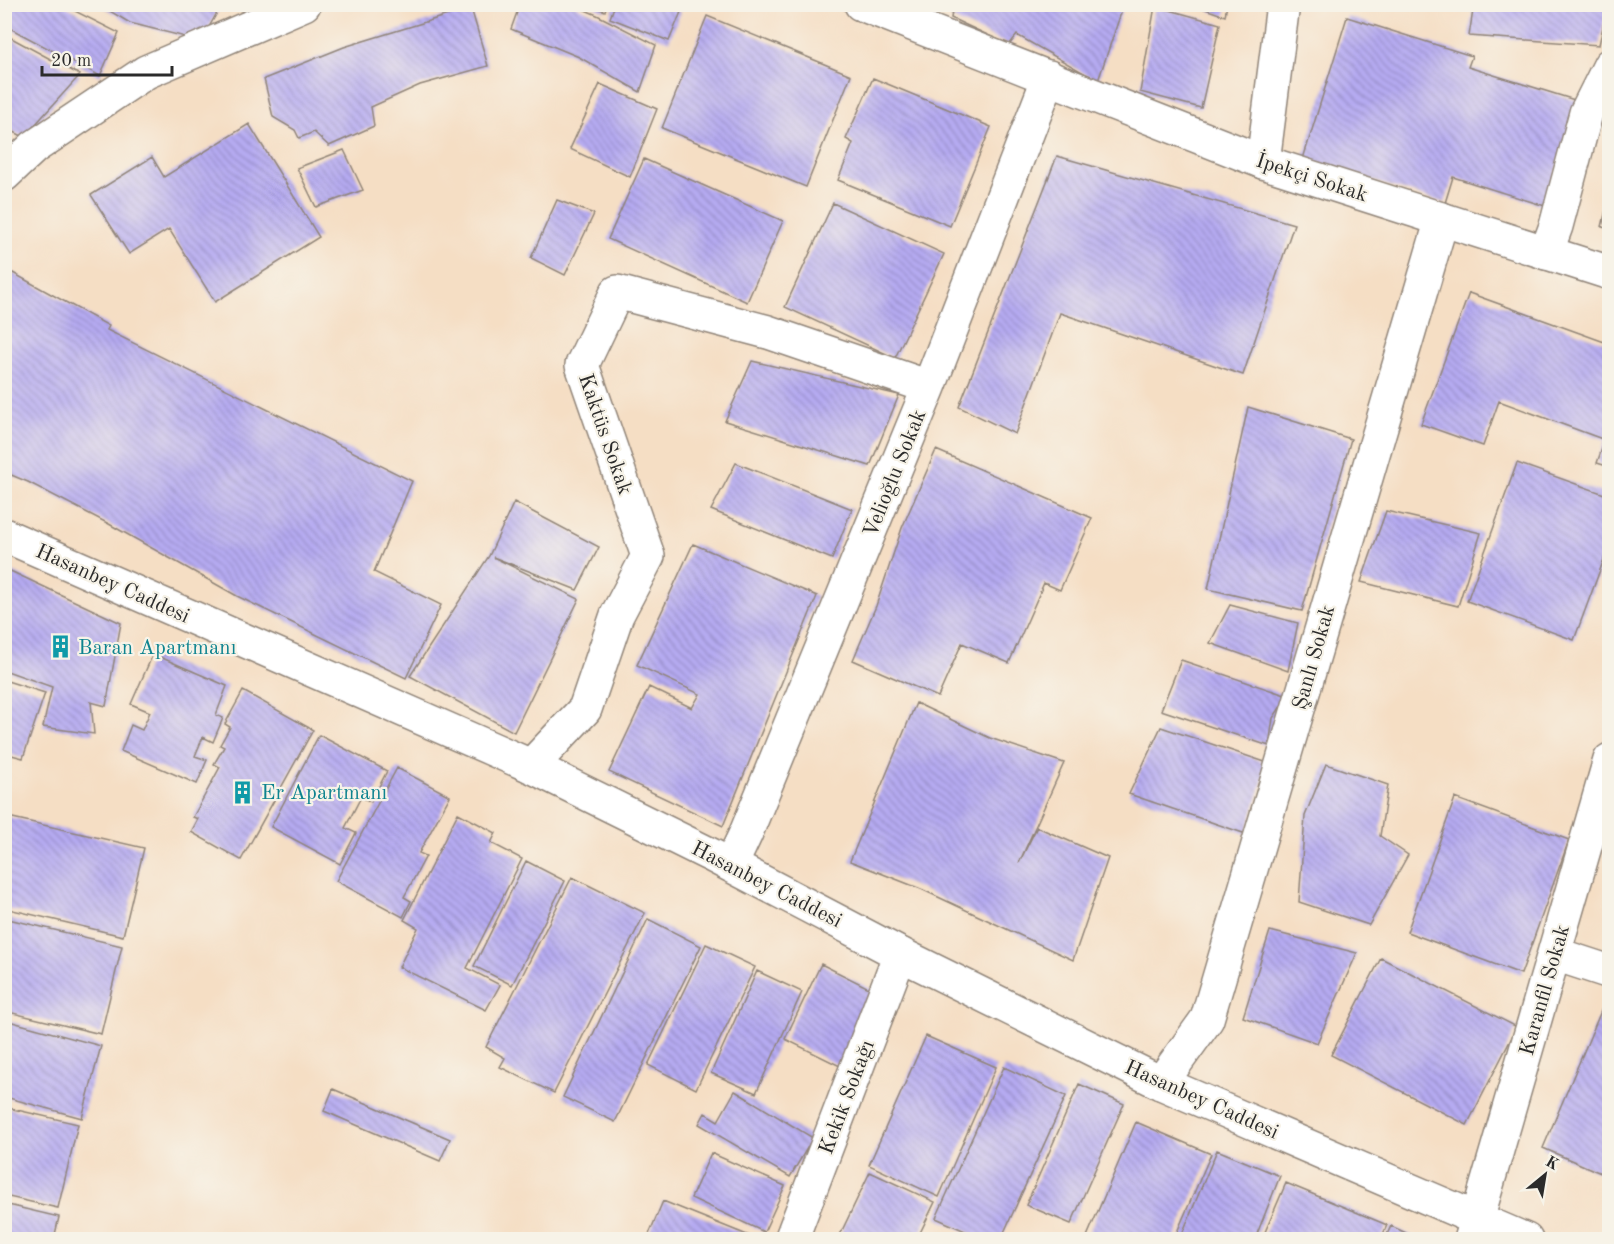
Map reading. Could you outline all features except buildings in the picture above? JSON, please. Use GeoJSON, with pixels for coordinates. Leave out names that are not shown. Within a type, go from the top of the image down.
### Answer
{"type":"FeatureCollection","features":[{"type":"Feature","properties":{"kind":"street"},"geometry":{"type":"LineString","coordinates":[[4,175],[34,147],[146,72],[304,4]]}},
{"type":"Feature","properties":{"kind":"street","name":"İpekçi Sokak"},"geometry":{"type":"LineString","coordinates":[[861,4],[1263,162],[1610,273]]}},
{"type":"Feature","properties":{"kind":"street"},"geometry":{"type":"LineString","coordinates":[[1263,162],[1283,4]]}},
{"type":"Feature","properties":{"kind":"street"},"geometry":{"type":"LineString","coordinates":[[1546,253],[1556,226],[1586,113],[1610,65]]}},
{"type":"Feature","properties":{"kind":"street","name":"Velioğlu Sokak"},"geometry":{"type":"LineString","coordinates":[[731,865],[929,387],[1035,71]]}},
{"type":"Feature","properties":{"kind":"street","name":"Şanlı Sokak"},"geometry":{"type":"LineString","coordinates":[[1161,1083],[1207,1018],[1442,219]]}},
{"type":"Feature","properties":{"kind":"street","name":"Kaktüs Sokak"},"geometry":{"type":"LineString","coordinates":[[531,766],[585,709],[616,615],[648,556],[582,365],[617,292],[768,332],[929,387]]}},
{"type":"Feature","properties":{"kind":"street","name":"Hasanbey Caddesi"},"geometry":{"type":"LineString","coordinates":[[4,535],[531,766],[731,865],[900,954],[1161,1083],[1474,1229],[1526,1239]]}},
{"type":"Feature","properties":{"kind":"street","name":"Karanfil Sokak"},"geometry":{"type":"LineString","coordinates":[[1474,1229],[1610,760]]}},
{"type":"Feature","properties":{"kind":"street","name":"Kekik Sokağı"},"geometry":{"type":"LineString","coordinates":[[791,1239],[900,954]]}},
{"type":"Feature","properties":{"kind":"street"},"geometry":{"type":"LineString","coordinates":[[1555,954],[1610,972]]}},
{"type":"Feature","properties":{"kind":"place","name":"Baran Apartmanı"},"geometry":{"type":"Point","coordinates":[60,647]}},
{"type":"Feature","properties":{"kind":"place","name":"Er Apartmanı"},"geometry":{"type":"Point","coordinates":[243,792]}}]}
